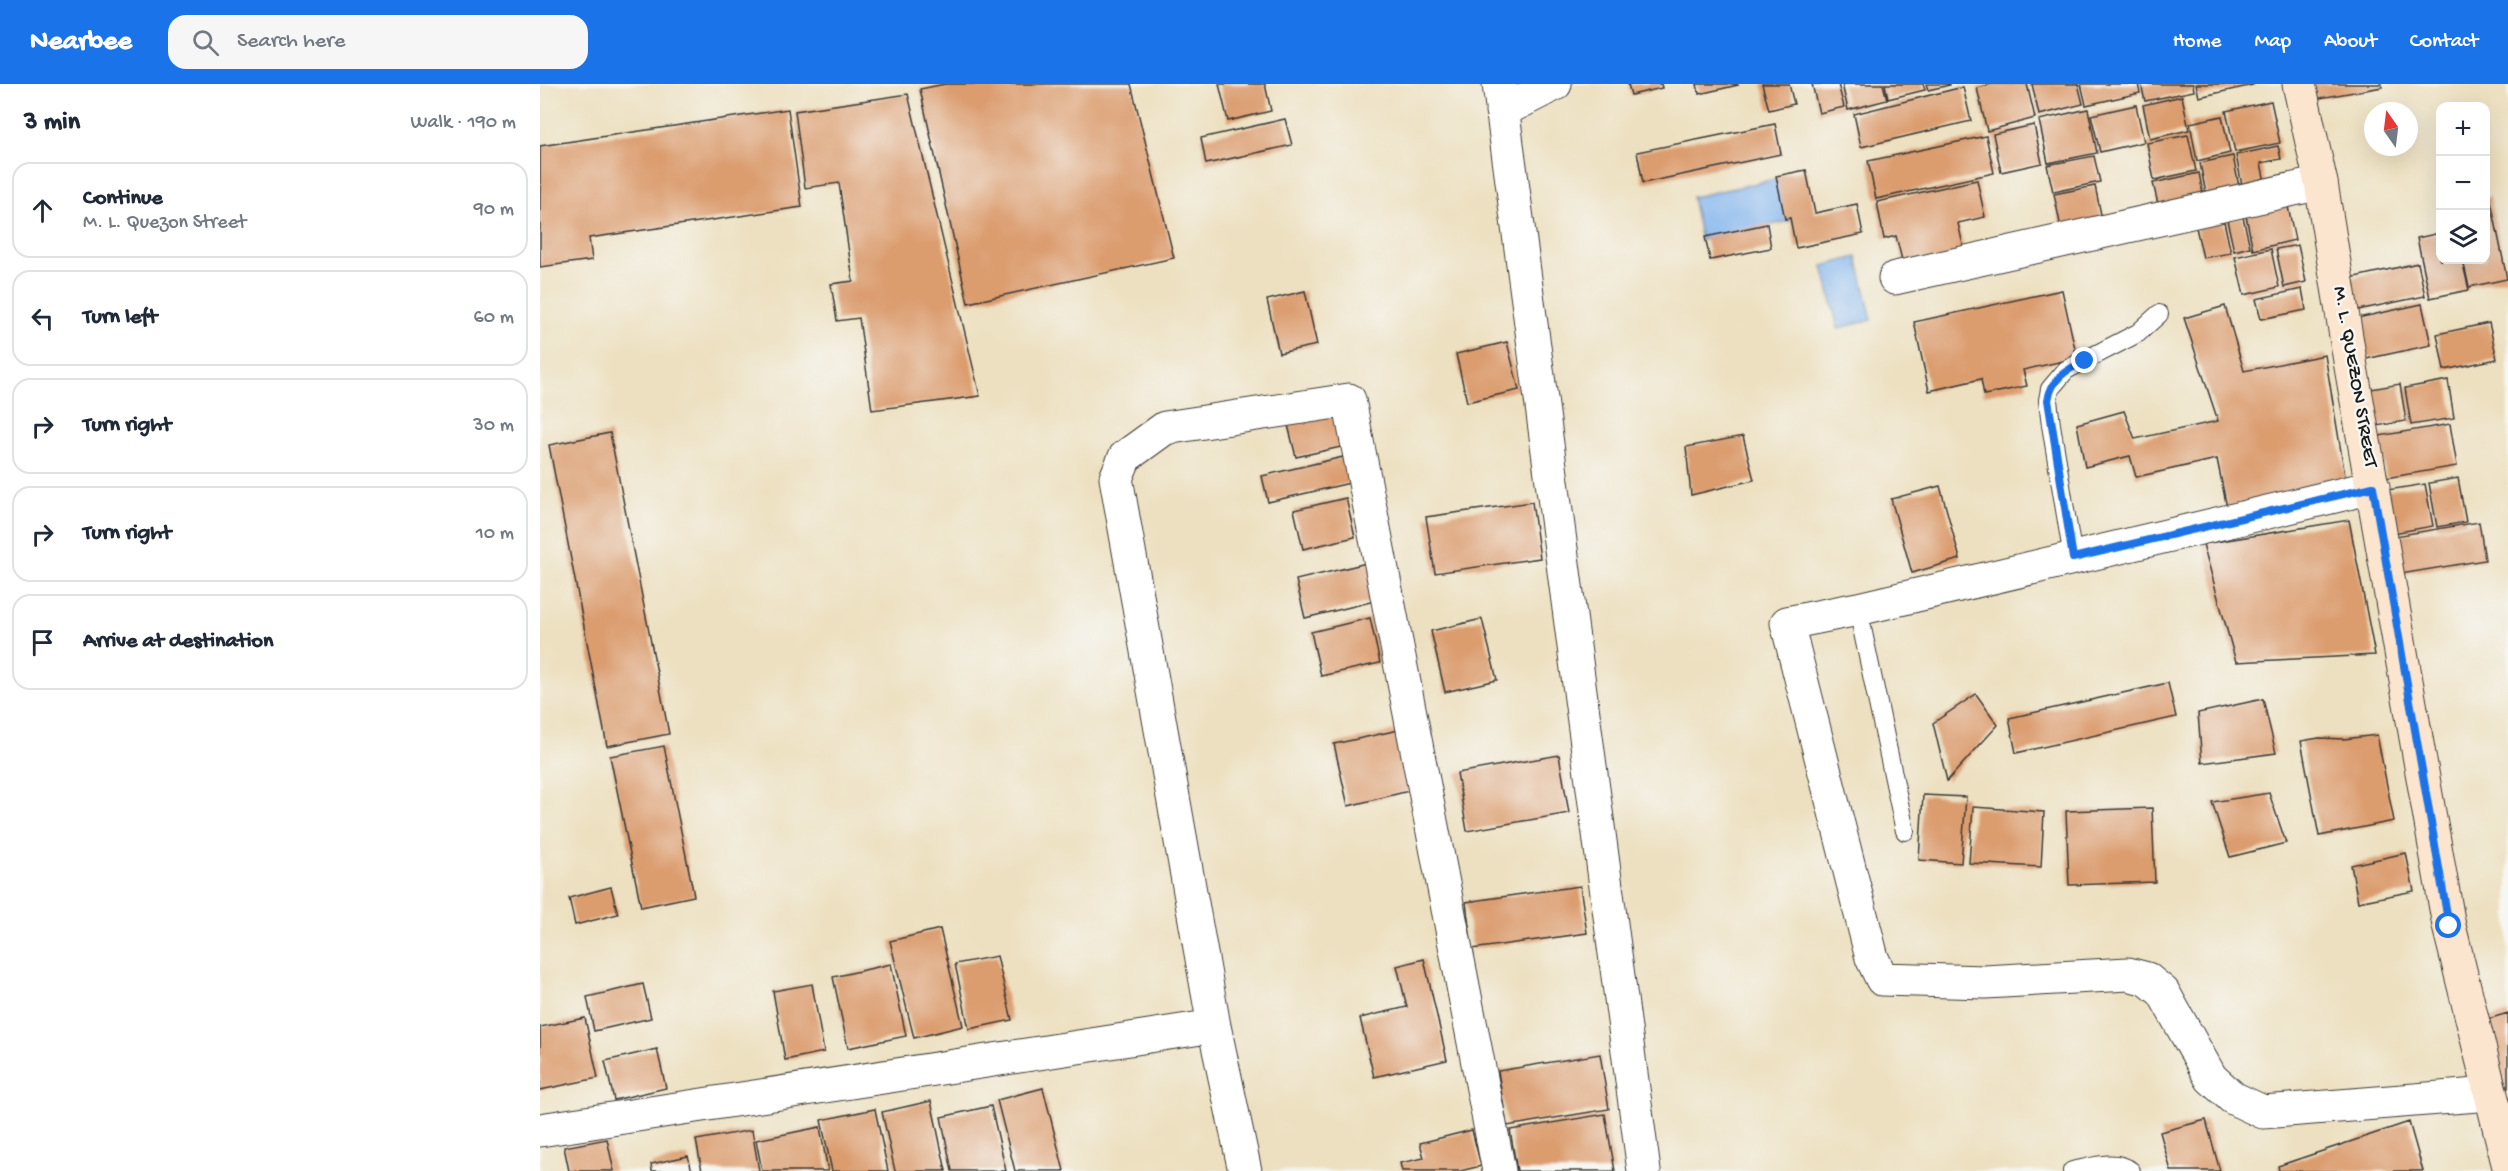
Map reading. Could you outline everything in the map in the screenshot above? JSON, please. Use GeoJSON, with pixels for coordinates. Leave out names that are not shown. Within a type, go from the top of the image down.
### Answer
{"type":"FeatureCollection","features":[{"type":"Feature","properties":{"kind":"main road","name":"M. L. QUEZON STREET"},"geometry":{"type":"LineString","coordinates":[[2299,84],[2321,183],[2449,926],[2508,1163]]}},
{"type":"Feature","properties":{"kind":"street"},"geometry":{"type":"LineString","coordinates":[[1555,84],[1500,97],[1644,1171]]}},
{"type":"Feature","properties":{"kind":"street"},"geometry":{"type":"LineString","coordinates":[[1895,278],[2321,183]]}},
{"type":"Feature","properties":{"kind":"street"},"geometry":{"type":"LineString","coordinates":[[1245,1171],[1214,1026],[1116,478],[1125,457],[1165,428],[1349,400],[1499,1171]]}},
{"type":"Feature","properties":{"kind":"street"},"geometry":{"type":"LineString","coordinates":[[2373,487],[1858,609],[1787,623],[1872,958],[1882,979],[1985,982],[2128,974],[2147,979],[2163,992],[2211,1078],[2233,1098],[2264,1112],[2490,1094]]}},
{"type":"Feature","properties":{"kind":"street"},"geometry":{"type":"LineString","coordinates":[[540,1130],[1214,1026]]}},
{"type":"Feature","properties":{"kind":"lane"},"geometry":{"type":"LineString","coordinates":[[2073,558],[2051,425],[2048,400],[2050,389],[2066,370],[2138,333],[2158,314]]}},
{"type":"Feature","properties":{"kind":"lane"},"geometry":{"type":"LineString","coordinates":[[1858,609],[1905,831]]}},
{"type":"Feature","properties":{"kind":"lane"},"geometry":{"type":"LineString","coordinates":[[2072,1171],[2105,1165],[2127,1167],[2131,1171]]}},
{"type":"Feature","properties":{"kind":"water"},"geometry":{"type":"Polygon","coordinates":[[[1781,178],[1790,221],[1701,240],[1692,197],[1781,178]]]}},
{"type":"Feature","properties":{"kind":"water"},"geometry":{"type":"Polygon","coordinates":[[[1857,257],[1872,320],[1838,328],[1823,266],[1857,257]]]}},
{"type":"Feature","properties":{"kind":"building"},"geometry":{"type":"Polygon","coordinates":[[[945,84],[1131,84],[1174,258],[968,303],[920,89],[945,84]]]}},
{"type":"Feature","properties":{"kind":"building"},"geometry":{"type":"Polygon","coordinates":[[[1219,84],[1265,84],[1271,111],[1228,121],[1219,84]]]}},
{"type":"Feature","properties":{"kind":"building"},"geometry":{"type":"Polygon","coordinates":[[[1628,84],[1661,84],[1662,88],[1631,95],[1628,84]]]}},
{"type":"Feature","properties":{"kind":"building"},"geometry":{"type":"Polygon","coordinates":[[[1697,84],[1737,84],[1738,85],[1699,94],[1697,84]]]}},
{"type":"Feature","properties":{"kind":"building"},"geometry":{"type":"Polygon","coordinates":[[[1762,84],[1789,84],[1794,104],[1769,110],[1762,84]]]}},
{"type":"Feature","properties":{"kind":"building"},"geometry":{"type":"Polygon","coordinates":[[[1812,84],[1838,84],[1844,107],[1819,113],[1812,84]]]}},
{"type":"Feature","properties":{"kind":"building"},"geometry":{"type":"Polygon","coordinates":[[[1842,84],[1883,84],[1887,100],[1848,110],[1842,84]]]}},
{"type":"Feature","properties":{"kind":"building"},"geometry":{"type":"Polygon","coordinates":[[[1885,84],[1923,84],[1925,90],[1888,99],[1885,84]]]}},
{"type":"Feature","properties":{"kind":"building"},"geometry":{"type":"Polygon","coordinates":[[[1926,84],[1950,84],[1950,85],[1928,90],[1926,84]]]}},
{"type":"Feature","properties":{"kind":"building"},"geometry":{"type":"Polygon","coordinates":[[[1992,84],[2027,84],[2035,118],[1987,131],[1977,88],[1992,84]]]}},
{"type":"Feature","properties":{"kind":"building"},"geometry":{"type":"Polygon","coordinates":[[[2032,84],[2078,84],[2083,104],[2039,115],[2032,84]]]}},
{"type":"Feature","properties":{"kind":"building"},"geometry":{"type":"Polygon","coordinates":[[[2081,84],[2138,84],[2140,93],[2086,105],[2081,84]]]}},
{"type":"Feature","properties":{"kind":"building"},"geometry":{"type":"Polygon","coordinates":[[[2141,84],[2193,84],[2194,91],[2145,101],[2141,84]]]}},
{"type":"Feature","properties":{"kind":"building"},"geometry":{"type":"Polygon","coordinates":[[[2196,84],[2253,84],[2253,85],[2199,97],[2196,84]]]}},
{"type":"Feature","properties":{"kind":"building"},"geometry":{"type":"Polygon","coordinates":[[[2312,84],[2382,84],[2382,87],[2315,99],[2312,84]]]}},
{"type":"Feature","properties":{"kind":"building"},"geometry":{"type":"Polygon","coordinates":[[[1963,87],[1971,121],[1861,147],[1854,114],[1963,87]]]}},
{"type":"Feature","properties":{"kind":"building"},"geometry":{"type":"Polygon","coordinates":[[[908,94],[980,396],[872,410],[859,318],[837,321],[831,284],[853,281],[839,183],[805,188],[795,111],[908,94]]]}},
{"type":"Feature","properties":{"kind":"building"},"geometry":{"type":"Polygon","coordinates":[[[2182,96],[2189,130],[2150,139],[2143,105],[2182,96]]]}},
{"type":"Feature","properties":{"kind":"building"},"geometry":{"type":"Polygon","coordinates":[[[2271,101],[2280,143],[2235,152],[2226,111],[2271,101]]]}},
{"type":"Feature","properties":{"kind":"building"},"geometry":{"type":"Polygon","coordinates":[[[2136,105],[2144,142],[2100,152],[2091,115],[2136,105]]]}},
{"type":"Feature","properties":{"kind":"building"},"geometry":{"type":"Polygon","coordinates":[[[788,109],[802,207],[589,238],[592,260],[540,267],[540,146],[788,109]]]}},
{"type":"Feature","properties":{"kind":"building"},"geometry":{"type":"Polygon","coordinates":[[[2088,109],[2097,153],[2048,163],[2039,120],[2088,109]]]}},
{"type":"Feature","properties":{"kind":"building"},"geometry":{"type":"Polygon","coordinates":[[[2222,116],[2230,153],[2197,161],[2190,123],[2222,116]]]}},
{"type":"Feature","properties":{"kind":"building"},"geometry":{"type":"Polygon","coordinates":[[[1285,119],[1292,145],[1206,164],[1201,138],[1285,119]]]}},
{"type":"Feature","properties":{"kind":"building"},"geometry":{"type":"Polygon","coordinates":[[[1775,124],[1781,154],[1643,183],[1637,152],[1775,124]]]}},
{"type":"Feature","properties":{"kind":"building"},"geometry":{"type":"Polygon","coordinates":[[[2034,125],[2042,163],[2001,172],[1993,134],[2034,125]]]}},
{"type":"Feature","properties":{"kind":"building"},"geometry":{"type":"Polygon","coordinates":[[[2188,135],[2196,171],[2154,180],[2147,143],[2188,135]]]}},
{"type":"Feature","properties":{"kind":"building"},"geometry":{"type":"Polygon","coordinates":[[[1986,136],[1994,173],[1876,199],[1868,161],[1986,136]]]}},
{"type":"Feature","properties":{"kind":"building"},"geometry":{"type":"Polygon","coordinates":[[[2278,146],[2281,159],[2261,163],[2266,187],[2243,191],[2236,155],[2278,146]]]}},
{"type":"Feature","properties":{"kind":"building"},"geometry":{"type":"Polygon","coordinates":[[[2094,156],[2100,182],[2053,192],[2047,165],[2094,156]]]}},
{"type":"Feature","properties":{"kind":"building"},"geometry":{"type":"Polygon","coordinates":[[[2233,156],[2240,192],[2207,199],[2200,163],[2233,156]]]}},
{"type":"Feature","properties":{"kind":"building"},"geometry":{"type":"Polygon","coordinates":[[[1806,170],[1815,213],[1857,204],[1863,234],[1796,248],[1790,218],[1785,219],[1776,176],[1806,170]]]}},
{"type":"Feature","properties":{"kind":"building"},"geometry":{"type":"Polygon","coordinates":[[[2199,173],[2204,199],[2159,208],[2153,183],[2199,173]]]}},
{"type":"Feature","properties":{"kind":"building"},"geometry":{"type":"Polygon","coordinates":[[[1977,180],[1985,217],[1958,223],[1965,254],[1904,268],[1896,236],[1884,239],[1877,202],[1977,180]]]}},
{"type":"Feature","properties":{"kind":"building"},"geometry":{"type":"Polygon","coordinates":[[[2095,186],[2103,224],[2062,233],[2054,194],[2095,186]]]}},
{"type":"Feature","properties":{"kind":"building"},"geometry":{"type":"Polygon","coordinates":[[[2490,196],[2507,279],[2469,287],[2464,264],[2490,264],[2490,196]]]}},
{"type":"Feature","properties":{"kind":"building"},"geometry":{"type":"Polygon","coordinates":[[[2287,202],[2295,240],[2253,250],[2245,211],[2287,202]]]}},
{"type":"Feature","properties":{"kind":"building"},"geometry":{"type":"Polygon","coordinates":[[[2223,217],[2231,253],[2203,258],[2195,223],[2223,217]]]}},
{"type":"Feature","properties":{"kind":"building"},"geometry":{"type":"Polygon","coordinates":[[[2243,217],[2250,247],[2234,251],[2227,220],[2243,217]]]}},
{"type":"Feature","properties":{"kind":"building"},"geometry":{"type":"Polygon","coordinates":[[[1767,224],[1771,248],[1710,260],[1705,237],[1767,224]]]}},
{"type":"Feature","properties":{"kind":"building"},"geometry":{"type":"Polygon","coordinates":[[[2436,234],[2436,264],[2463,264],[2469,290],[2430,298],[2417,238],[2436,234]]]}},
{"type":"Feature","properties":{"kind":"building"},"geometry":{"type":"Polygon","coordinates":[[[2298,245],[2306,282],[2284,287],[2276,249],[2298,245]]]}},
{"type":"Feature","properties":{"kind":"building"},"geometry":{"type":"Polygon","coordinates":[[[2271,249],[2279,287],[2244,295],[2235,257],[2271,249]]]}},
{"type":"Feature","properties":{"kind":"building"},"geometry":{"type":"Polygon","coordinates":[[[2418,263],[2425,296],[2353,311],[2346,279],[2418,263]]]}},
{"type":"Feature","properties":{"kind":"building"},"geometry":{"type":"Polygon","coordinates":[[[2302,289],[2306,310],[2261,319],[2256,299],[2302,289]]]}},
{"type":"Feature","properties":{"kind":"building"},"geometry":{"type":"Polygon","coordinates":[[[2062,290],[2077,358],[2023,370],[2027,386],[1984,395],[1981,379],[1929,391],[1914,322],[2062,290]]]}},
{"type":"Feature","properties":{"kind":"building"},"geometry":{"type":"Polygon","coordinates":[[[1305,291],[1317,345],[1279,353],[1267,300],[1305,291]]]}},
{"type":"Feature","properties":{"kind":"building"},"geometry":{"type":"Polygon","coordinates":[[[2422,304],[2431,345],[2361,360],[2353,319],[2422,304]]]}},
{"type":"Feature","properties":{"kind":"building"},"geometry":{"type":"Polygon","coordinates":[[[2225,306],[2244,371],[2325,355],[2346,482],[2227,508],[2217,459],[2136,477],[2130,456],[2085,467],[2077,424],[2124,411],[2135,439],[2218,421],[2184,318],[2225,306]]]}},
{"type":"Feature","properties":{"kind":"building"},"geometry":{"type":"Polygon","coordinates":[[[2489,323],[2497,359],[2444,370],[2437,334],[2489,323]]]}},
{"type":"Feature","properties":{"kind":"building"},"geometry":{"type":"Polygon","coordinates":[[[1507,342],[1519,390],[1467,402],[1456,354],[1507,342]]]}},
{"type":"Feature","properties":{"kind":"building"},"geometry":{"type":"Polygon","coordinates":[[[2448,380],[2454,418],[2411,425],[2405,388],[2448,380]]]}},
{"type":"Feature","properties":{"kind":"building"},"geometry":{"type":"Polygon","coordinates":[[[2400,384],[2406,421],[2377,426],[2371,389],[2400,384]]]}},
{"type":"Feature","properties":{"kind":"building"},"geometry":{"type":"Polygon","coordinates":[[[1342,412],[1350,445],[1296,457],[1288,425],[1342,412]]]}},
{"type":"Feature","properties":{"kind":"building"},"geometry":{"type":"Polygon","coordinates":[[[2450,424],[2457,466],[2386,478],[2379,436],[2450,424]]]}},
{"type":"Feature","properties":{"kind":"building"},"geometry":{"type":"Polygon","coordinates":[[[610,433],[669,734],[607,746],[549,445],[610,433]]]}},
{"type":"Feature","properties":{"kind":"building"},"geometry":{"type":"Polygon","coordinates":[[[1743,436],[1754,480],[1691,495],[1686,447],[1743,436]]]}},
{"type":"Feature","properties":{"kind":"building"},"geometry":{"type":"Polygon","coordinates":[[[1343,457],[1350,483],[1268,502],[1262,476],[1343,457]]]}},
{"type":"Feature","properties":{"kind":"building"},"geometry":{"type":"Polygon","coordinates":[[[2458,478],[2466,522],[2437,527],[2429,483],[2458,478]]]}},
{"type":"Feature","properties":{"kind":"building"},"geometry":{"type":"Polygon","coordinates":[[[2425,484],[2433,526],[2388,534],[2381,491],[2425,484]]]}},
{"type":"Feature","properties":{"kind":"building"},"geometry":{"type":"Polygon","coordinates":[[[1940,486],[1960,559],[1912,573],[1891,499],[1940,486]]]}},
{"type":"Feature","properties":{"kind":"building"},"geometry":{"type":"Polygon","coordinates":[[[1346,498],[1355,537],[1303,549],[1294,510],[1346,498]]]}},
{"type":"Feature","properties":{"kind":"building"},"geometry":{"type":"Polygon","coordinates":[[[1532,502],[1540,558],[1435,573],[1426,517],[1532,502]]]}},
{"type":"Feature","properties":{"kind":"building"},"geometry":{"type":"Polygon","coordinates":[[[2349,520],[2375,655],[2236,662],[2203,544],[2349,520]]]}},
{"type":"Feature","properties":{"kind":"building"},"geometry":{"type":"Polygon","coordinates":[[[2479,522],[2485,560],[2401,574],[2395,536],[2479,522]]]}},
{"type":"Feature","properties":{"kind":"building"},"geometry":{"type":"Polygon","coordinates":[[[1371,562],[1379,600],[1305,618],[1296,580],[1371,562]]]}},
{"type":"Feature","properties":{"kind":"building"},"geometry":{"type":"Polygon","coordinates":[[[1370,618],[1380,663],[1321,676],[1311,632],[1370,618]]]}},
{"type":"Feature","properties":{"kind":"building"},"geometry":{"type":"Polygon","coordinates":[[[1482,619],[1497,680],[1445,692],[1431,631],[1482,619]]]}},
{"type":"Feature","properties":{"kind":"building"},"geometry":{"type":"Polygon","coordinates":[[[2168,683],[2176,717],[2016,753],[2009,718],[2168,683]]]}},
{"type":"Feature","properties":{"kind":"building"},"geometry":{"type":"Polygon","coordinates":[[[1976,694],[1998,725],[1947,781],[1933,723],[1976,694]]]}},
{"type":"Feature","properties":{"kind":"building"},"geometry":{"type":"Polygon","coordinates":[[[2263,699],[2276,753],[2202,763],[2198,713],[2263,699]]]}},
{"type":"Feature","properties":{"kind":"building"},"geometry":{"type":"Polygon","coordinates":[[[1399,730],[1413,790],[1348,806],[1334,744],[1399,730]]]}},
{"type":"Feature","properties":{"kind":"building"},"geometry":{"type":"Polygon","coordinates":[[[2377,735],[2394,821],[2319,836],[2301,741],[2377,735]]]}},
{"type":"Feature","properties":{"kind":"building"},"geometry":{"type":"Polygon","coordinates":[[[664,746],[694,896],[641,907],[610,756],[664,746]]]}},
{"type":"Feature","properties":{"kind":"building"},"geometry":{"type":"Polygon","coordinates":[[[1559,755],[1569,813],[1467,831],[1457,773],[1559,755]]]}},
{"type":"Feature","properties":{"kind":"building"},"geometry":{"type":"Polygon","coordinates":[[[2269,793],[2286,843],[2230,857],[2212,802],[2269,793]]]}},
{"type":"Feature","properties":{"kind":"building"},"geometry":{"type":"Polygon","coordinates":[[[1923,795],[1966,797],[1961,863],[1919,860],[1923,795]]]}},
{"type":"Feature","properties":{"kind":"building"},"geometry":{"type":"Polygon","coordinates":[[[1973,807],[2044,812],[2041,867],[1969,863],[1973,807]]]}},
{"type":"Feature","properties":{"kind":"building"},"geometry":{"type":"Polygon","coordinates":[[[2152,808],[2155,882],[2069,885],[2066,811],[2152,808]]]}},
{"type":"Feature","properties":{"kind":"building"},"geometry":{"type":"Polygon","coordinates":[[[2406,853],[2414,891],[2358,902],[2351,865],[2406,853]]]}},
{"type":"Feature","properties":{"kind":"building"},"geometry":{"type":"Polygon","coordinates":[[[1580,886],[1587,933],[1472,949],[1466,902],[1580,886]]]}},
{"type":"Feature","properties":{"kind":"building"},"geometry":{"type":"Polygon","coordinates":[[[611,887],[618,914],[575,925],[569,898],[611,887]]]}},
{"type":"Feature","properties":{"kind":"building"},"geometry":{"type":"Polygon","coordinates":[[[940,929],[963,1026],[914,1038],[890,941],[940,929]]]}},
{"type":"Feature","properties":{"kind":"building"},"geometry":{"type":"Polygon","coordinates":[[[997,956],[1012,1020],[969,1029],[955,964],[997,956]]]}},
{"type":"Feature","properties":{"kind":"building"},"geometry":{"type":"Polygon","coordinates":[[[1424,959],[1447,1060],[1374,1077],[1360,1018],[1407,1007],[1397,966],[1424,959]]]}},
{"type":"Feature","properties":{"kind":"building"},"geometry":{"type":"Polygon","coordinates":[[[891,964],[906,1036],[848,1048],[833,977],[891,964]]]}},
{"type":"Feature","properties":{"kind":"building"},"geometry":{"type":"Polygon","coordinates":[[[643,984],[651,1018],[594,1031],[587,997],[643,984]]]}},
{"type":"Feature","properties":{"kind":"building"},"geometry":{"type":"Polygon","coordinates":[[[812,984],[824,1052],[785,1060],[773,991],[812,984]]]}},
{"type":"Feature","properties":{"kind":"building"},"geometry":{"type":"Polygon","coordinates":[[[2508,1013],[2508,1088],[2507,1089],[2488,1019],[2508,1013]]]}},
{"type":"Feature","properties":{"kind":"building"},"geometry":{"type":"Polygon","coordinates":[[[585,1018],[598,1078],[540,1090],[540,1027],[585,1018]]]}},
{"type":"Feature","properties":{"kind":"building"},"geometry":{"type":"Polygon","coordinates":[[[657,1049],[666,1088],[614,1100],[605,1061],[657,1049]]]}},
{"type":"Feature","properties":{"kind":"building"},"geometry":{"type":"Polygon","coordinates":[[[1600,1054],[1609,1109],[1507,1126],[1498,1071],[1600,1054]]]}},
{"type":"Feature","properties":{"kind":"building"},"geometry":{"type":"Polygon","coordinates":[[[1043,1088],[1064,1171],[1015,1171],[997,1100],[1043,1088]]]}},
{"type":"Feature","properties":{"kind":"building"},"geometry":{"type":"Polygon","coordinates":[[[931,1101],[946,1171],[895,1171],[882,1112],[931,1101]]]}},
{"type":"Feature","properties":{"kind":"building"},"geometry":{"type":"Polygon","coordinates":[[[991,1106],[1006,1171],[952,1171],[941,1117],[991,1106]]]}},
{"type":"Feature","properties":{"kind":"building"},"geometry":{"type":"Polygon","coordinates":[[[875,1109],[888,1171],[832,1171],[821,1120],[875,1109]]]}},
{"type":"Feature","properties":{"kind":"building"},"geometry":{"type":"Polygon","coordinates":[[[1605,1114],[1615,1171],[1517,1171],[1510,1130],[1605,1114]]]}},
{"type":"Feature","properties":{"kind":"building"},"geometry":{"type":"Polygon","coordinates":[[[2206,1120],[2220,1171],[2171,1171],[2160,1132],[2206,1120]]]}},
{"type":"Feature","properties":{"kind":"building"},"geometry":{"type":"Polygon","coordinates":[[[2409,1122],[2423,1171],[2279,1171],[2278,1166],[2409,1122]]]}},
{"type":"Feature","properties":{"kind":"building"},"geometry":{"type":"Polygon","coordinates":[[[820,1127],[828,1171],[762,1171],[756,1140],[820,1127]]]}},
{"type":"Feature","properties":{"kind":"building"},"geometry":{"type":"Polygon","coordinates":[[[752,1130],[759,1171],[702,1171],[696,1140],[752,1130]]]}},
{"type":"Feature","properties":{"kind":"building"},"geometry":{"type":"Polygon","coordinates":[[[1472,1130],[1481,1166],[1460,1171],[1402,1171],[1400,1163],[1424,1158],[1420,1143],[1472,1130]]]}},
{"type":"Feature","properties":{"kind":"building"},"geometry":{"type":"Polygon","coordinates":[[[607,1139],[614,1171],[569,1171],[564,1147],[607,1139]]]}},
{"type":"Feature","properties":{"kind":"building"},"geometry":{"type":"Polygon","coordinates":[[[688,1156],[692,1171],[652,1171],[651,1164],[688,1156]]]}},
{"type":"Feature","properties":{"kind":"route"},"geometry":{"type":"LineString","coordinates":[[2085,361],[2066,370],[2058,378],[2050,389],[2048,400],[2073,558],[2373,487],[2449,926]]}}]}
